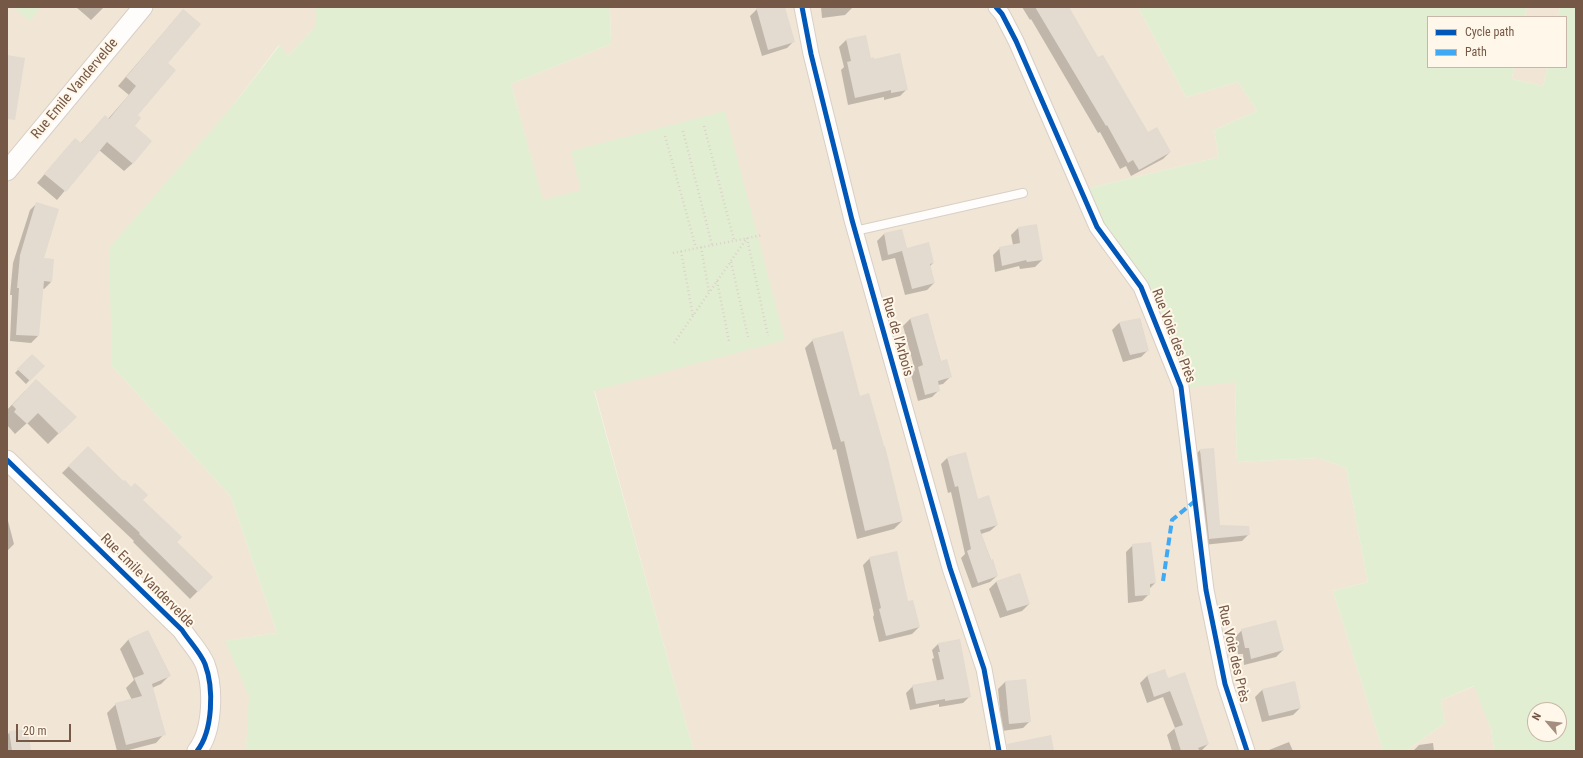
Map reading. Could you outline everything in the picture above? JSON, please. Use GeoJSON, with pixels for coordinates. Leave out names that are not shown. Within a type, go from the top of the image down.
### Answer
{"type":"FeatureCollection","features":[{"type":"Feature","properties":{"kind":"street","name":"Rue Emile Vandervelde"},"geometry":{"type":"LineString","coordinates":[[7,171],[143,7]]}},
{"type":"Feature","properties":{"kind":"street","name":"Rue de l'Arbois"},"geometry":{"type":"LineString","coordinates":[[802,7],[811,54],[855,231],[950,568],[984,669],[999,751]]}},
{"type":"Feature","properties":{"kind":"street","name":"Rue Voie des Près"},"geometry":{"type":"LineString","coordinates":[[996,7],[1002,14],[1016,41],[1097,227],[1141,287],[1181,387],[1206,590],[1225,684],[1247,751]]}},
{"type":"Feature","properties":{"kind":"street","name":"Rue Emile Vandervelde"},"geometry":{"type":"LineString","coordinates":[[7,460],[182,630],[205,663],[211,691],[209,720],[199,748]]}},
{"type":"Feature","properties":{"kind":"lane"},"geometry":{"type":"LineString","coordinates":[[855,231],[1023,193]]}},
{"type":"Feature","properties":{"kind":"path"},"geometry":{"type":"LineString","coordinates":[[704,126],[734,240]]}},
{"type":"Feature","properties":{"kind":"path"},"geometry":{"type":"LineString","coordinates":[[683,131],[712,245]]}},
{"type":"Feature","properties":{"kind":"path"},"geometry":{"type":"LineString","coordinates":[[665,136],[696,248]]}},
{"type":"Feature","properties":{"kind":"path"},"geometry":{"type":"LineString","coordinates":[[673,253],[763,235]]}},
{"type":"Feature","properties":{"kind":"path"},"geometry":{"type":"LineString","coordinates":[[674,343],[747,238]]}},
{"type":"Feature","properties":{"kind":"path"},"geometry":{"type":"LineString","coordinates":[[747,238],[768,336]]}},
{"type":"Feature","properties":{"kind":"path"},"geometry":{"type":"LineString","coordinates":[[701,247],[709,293]]}},
{"type":"Feature","properties":{"kind":"path"},"geometry":{"type":"LineString","coordinates":[[681,251],[693,316]]}},
{"type":"Feature","properties":{"kind":"path"},"geometry":{"type":"LineString","coordinates":[[731,262],[748,337]]}},
{"type":"Feature","properties":{"kind":"path"},"geometry":{"type":"LineString","coordinates":[[717,281],[729,341]]}},
{"type":"Feature","properties":{"kind":"shaded area"},"geometry":{"type":"Polygon","coordinates":[[[7,7],[315,7],[315,27],[288,56],[279,45],[234,104],[112,366],[231,497],[277,633],[226,641],[250,696],[246,751],[7,751],[7,7]]]}},
{"type":"Feature","properties":{"kind":"shaded area"},"geometry":{"type":"Polygon","coordinates":[[[610,7],[1138,7],[1186,97],[1238,82],[1257,111],[1214,130],[1219,157],[1086,189],[1159,327],[1235,382],[1237,462],[1319,458],[1346,468],[1368,582],[1333,591],[1383,751],[694,751],[511,84],[611,44],[610,7]]]}},
{"type":"Feature","properties":{"kind":"shaded area"},"geometry":{"type":"Polygon","coordinates":[[[1527,7],[1560,7],[1558,16],[1525,16],[1527,7]]]}},
{"type":"Feature","properties":{"kind":"shaded area"},"geometry":{"type":"Polygon","coordinates":[[[1514,68],[1548,68],[1543,86],[1512,79],[1514,68]]]}},
{"type":"Feature","properties":{"kind":"shaded area"},"geometry":{"type":"Polygon","coordinates":[[[1475,686],[1491,729],[1494,751],[1406,751],[1445,723],[1441,700],[1475,686]]]}},
{"type":"Feature","properties":{"kind":"green space"},"geometry":{"type":"Polygon","coordinates":[[[13,7],[41,7],[30,21],[13,7]]]}},
{"type":"Feature","properties":{"kind":"green space"},"geometry":{"type":"Polygon","coordinates":[[[315,7],[610,7],[611,44],[511,84],[543,200],[581,190],[571,151],[725,111],[785,340],[594,391],[694,751],[246,751],[249,696],[225,641],[277,633],[231,497],[112,366],[109,248],[234,104],[280,45],[288,56],[315,27],[315,7]]]}},
{"type":"Feature","properties":{"kind":"green space"},"geometry":{"type":"Polygon","coordinates":[[[1138,7],[1527,7],[1525,16],[1427,16],[1427,68],[1514,68],[1512,79],[1543,86],[1548,68],[1567,68],[1567,16],[1558,16],[1560,7],[1576,7],[1576,751],[1494,751],[1491,729],[1474,686],[1441,700],[1445,723],[1406,751],[1383,751],[1333,591],[1368,582],[1346,468],[1319,458],[1237,462],[1235,382],[1185,388],[1152,295],[1103,224],[1086,189],[1219,157],[1214,130],[1257,111],[1238,82],[1186,97],[1138,7]]]}},
{"type":"Feature","properties":{"kind":"building"},"geometry":{"type":"Polygon","coordinates":[[[756,7],[785,7],[795,42],[768,50],[756,7]]]}},
{"type":"Feature","properties":{"kind":"building"},"geometry":{"type":"Polygon","coordinates":[[[1035,7],[1069,7],[1098,57],[1103,55],[1148,132],[1157,127],[1171,152],[1139,170],[1133,160],[1128,163],[1107,125],[1106,126],[1035,7]]]}},
{"type":"Feature","properties":{"kind":"building"},"geometry":{"type":"Polygon","coordinates":[[[183,9],[201,24],[168,63],[176,70],[138,115],[141,118],[135,126],[152,141],[133,164],[107,142],[66,192],[44,174],[75,138],[81,143],[105,115],[109,119],[136,86],[126,77],[183,9]]]}},
{"type":"Feature","properties":{"kind":"building"},"geometry":{"type":"Polygon","coordinates":[[[866,35],[871,58],[874,57],[874,59],[900,53],[908,90],[891,93],[891,90],[855,98],[847,62],[851,61],[846,39],[866,35]]]}},
{"type":"Feature","properties":{"kind":"building"},"geometry":{"type":"Polygon","coordinates":[[[7,55],[25,58],[15,120],[7,119],[7,55]]]}},
{"type":"Feature","properties":{"kind":"building"},"geometry":{"type":"Polygon","coordinates":[[[36,202],[59,209],[44,258],[54,259],[52,282],[44,281],[39,336],[16,335],[19,288],[17,288],[20,255],[36,202]]]}},
{"type":"Feature","properties":{"kind":"building"},"geometry":{"type":"Polygon","coordinates":[[[1037,224],[1043,260],[1027,262],[1026,260],[1002,266],[999,247],[1020,243],[1018,227],[1037,224]]]}},
{"type":"Feature","properties":{"kind":"building"},"geometry":{"type":"Polygon","coordinates":[[[902,229],[907,248],[929,242],[934,263],[930,264],[935,283],[912,289],[902,251],[888,255],[884,233],[902,229]]]}},
{"type":"Feature","properties":{"kind":"building"},"geometry":{"type":"Polygon","coordinates":[[[928,313],[941,361],[947,359],[952,377],[938,381],[940,391],[925,395],[918,367],[923,365],[910,318],[928,313]]]}},
{"type":"Feature","properties":{"kind":"building"},"geometry":{"type":"Polygon","coordinates":[[[1140,318],[1149,351],[1130,355],[1119,322],[1140,318]]]}},
{"type":"Feature","properties":{"kind":"building"},"geometry":{"type":"Polygon","coordinates":[[[843,331],[860,396],[869,393],[885,446],[903,521],[865,531],[844,441],[841,442],[812,339],[843,331]]]}},
{"type":"Feature","properties":{"kind":"building"},"geometry":{"type":"Polygon","coordinates":[[[32,354],[45,366],[30,381],[17,369],[32,354]]]}},
{"type":"Feature","properties":{"kind":"building"},"geometry":{"type":"Polygon","coordinates":[[[36,379],[77,417],[59,434],[38,413],[27,424],[14,412],[16,409],[12,405],[36,379]]]}},
{"type":"Feature","properties":{"kind":"building"},"geometry":{"type":"Polygon","coordinates":[[[88,446],[123,481],[125,480],[131,487],[135,483],[148,495],[143,500],[182,537],[177,542],[213,577],[198,592],[139,534],[140,533],[68,466],[88,446]]]}},
{"type":"Feature","properties":{"kind":"building"},"geometry":{"type":"Polygon","coordinates":[[[1214,448],[1220,525],[1249,526],[1250,535],[1209,539],[1200,449],[1214,448]]]}},
{"type":"Feature","properties":{"kind":"building"},"geometry":{"type":"Polygon","coordinates":[[[966,452],[978,499],[989,495],[998,525],[980,530],[991,560],[993,559],[998,576],[978,583],[967,551],[971,549],[958,486],[955,487],[947,457],[966,452]]]}},
{"type":"Feature","properties":{"kind":"building"},"geometry":{"type":"Polygon","coordinates":[[[1151,542],[1156,583],[1150,584],[1150,595],[1135,596],[1132,544],[1151,542]]]}},
{"type":"Feature","properties":{"kind":"building"},"geometry":{"type":"Polygon","coordinates":[[[897,551],[908,601],[913,600],[920,627],[886,636],[869,557],[897,551]]]}},
{"type":"Feature","properties":{"kind":"building"},"geometry":{"type":"Polygon","coordinates":[[[1020,573],[1030,604],[1007,611],[996,581],[1020,573]]]}},
{"type":"Feature","properties":{"kind":"building"},"geometry":{"type":"Polygon","coordinates":[[[1276,620],[1284,650],[1251,659],[1249,648],[1245,648],[1241,629],[1276,620]]]}},
{"type":"Feature","properties":{"kind":"building"},"geometry":{"type":"Polygon","coordinates":[[[148,630],[171,676],[152,684],[166,735],[126,745],[115,703],[142,696],[134,678],[144,674],[128,639],[148,630]]]}},
{"type":"Feature","properties":{"kind":"building"},"geometry":{"type":"Polygon","coordinates":[[[960,639],[971,697],[945,701],[945,699],[916,704],[912,685],[944,679],[938,652],[940,652],[938,643],[960,639]]]}},
{"type":"Feature","properties":{"kind":"building"},"geometry":{"type":"Polygon","coordinates":[[[1165,669],[1168,678],[1185,672],[1209,744],[1198,748],[1200,751],[1181,751],[1174,728],[1183,725],[1170,691],[1154,697],[1147,675],[1165,669]]]}},
{"type":"Feature","properties":{"kind":"building"},"geometry":{"type":"Polygon","coordinates":[[[1026,679],[1031,722],[1009,724],[1005,681],[1026,679]]]}},
{"type":"Feature","properties":{"kind":"building"},"geometry":{"type":"Polygon","coordinates":[[[1295,681],[1301,708],[1269,716],[1262,689],[1295,681]]]}},
{"type":"Feature","properties":{"kind":"building"},"geometry":{"type":"Polygon","coordinates":[[[28,729],[31,751],[12,751],[9,731],[28,729]]]}},
{"type":"Feature","properties":{"kind":"building"},"geometry":{"type":"Polygon","coordinates":[[[1051,735],[1054,751],[1008,751],[1007,744],[1051,735]]]}},
{"type":"Feature","properties":{"kind":"marked path"},"geometry":{"type":"LineString","coordinates":[[1163,581],[1172,520],[1195,501]]}},
{"type":"Feature","properties":{"kind":"cycle path"},"geometry":{"type":"LineString","coordinates":[[802,7],[811,54],[852,220],[950,568],[984,669],[999,751]]}},
{"type":"Feature","properties":{"kind":"cycle path"},"geometry":{"type":"LineString","coordinates":[[996,7],[1002,14],[1016,41],[1097,227],[1141,287],[1181,387],[1206,590],[1225,684],[1247,751]]}},
{"type":"Feature","properties":{"kind":"cycle path"},"geometry":{"type":"LineString","coordinates":[[7,460],[182,630],[200,655],[208,674],[211,697],[209,721],[202,743],[197,751]]}}]}
